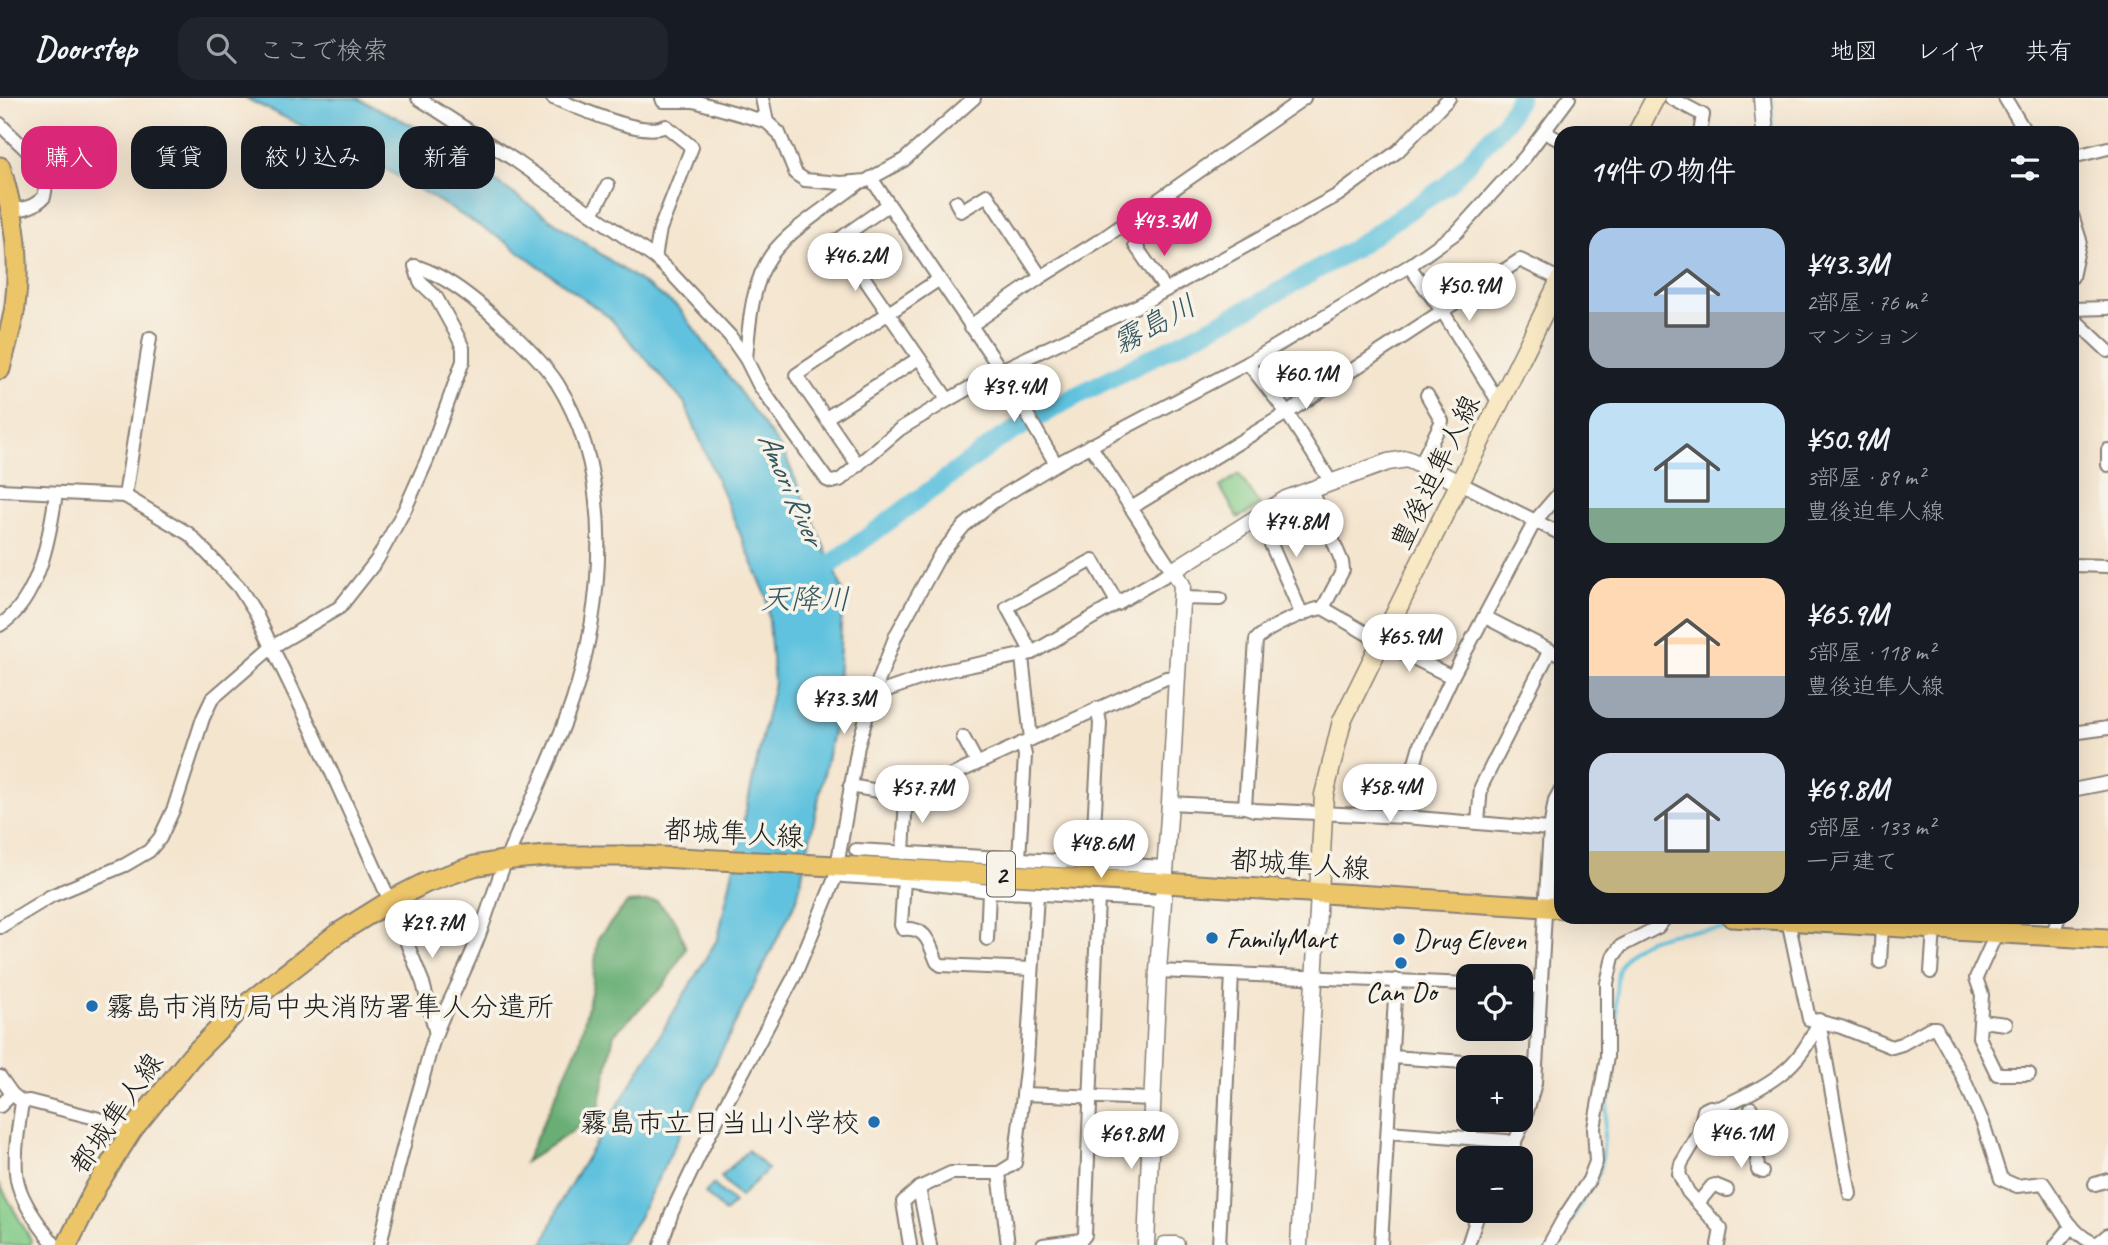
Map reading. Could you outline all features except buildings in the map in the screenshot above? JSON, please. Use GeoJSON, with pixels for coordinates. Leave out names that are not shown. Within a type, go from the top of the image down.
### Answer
{"type":"FeatureCollection","features":[{"type":"Feature","properties":{"kind":"main road"},"geometry":{"type":"LineString","coordinates":[[1641,126],[1655,98]]}},
{"type":"Feature","properties":{"kind":"main road"},"geometry":{"type":"LineString","coordinates":[[0,167],[11,210],[17,264],[15,308],[0,369]]}},
{"type":"Feature","properties":{"kind":"main road","name":"豊後迫隼人線"},"geometry":{"type":"LineString","coordinates":[[1319,894],[1324,795],[1342,721],[1554,293]]}},
{"type":"Feature","properties":{"kind":"main road","name":"都城隼人線"},"geometry":{"type":"LineString","coordinates":[[67,1245],[96,1187],[132,1130],[191,1057],[234,1014],[327,941],[390,901],[451,873],[510,860],[610,855],[1164,884],[1553,908]]}},
{"type":"Feature","properties":{"kind":"main road"},"geometry":{"type":"LineString","coordinates":[[1858,924],[1930,925],[1997,932],[2055,926],[2108,939]]}},
{"type":"Feature","properties":{"kind":"street"},"geometry":{"type":"LineString","coordinates":[[418,98],[434,102],[655,258],[715,317],[827,480],[836,482],[900,429],[948,400],[1167,290],[1338,195],[1398,152],[1449,98]]}},
{"type":"Feature","properties":{"kind":"street"},"geometry":{"type":"LineString","coordinates":[[553,98],[633,127],[657,129],[666,126]]}},
{"type":"Feature","properties":{"kind":"street"},"geometry":{"type":"LineString","coordinates":[[762,98],[767,122]]}},
{"type":"Feature","properties":{"kind":"street"},"geometry":{"type":"LineString","coordinates":[[746,359],[755,296],[771,255],[790,236],[866,180],[913,153],[974,98]]}},
{"type":"Feature","properties":{"kind":"street"},"geometry":{"type":"LineString","coordinates":[[970,326],[1105,237],[1304,98]]}},
{"type":"Feature","properties":{"kind":"street"},"geometry":{"type":"LineString","coordinates":[[661,1245],[672,1212],[709,1135],[794,977],[814,928],[833,866],[858,746],[873,695],[907,613],[940,555],[956,535],[984,509],[1055,461],[1248,363],[1409,266],[1457,232],[1525,158],[1569,98]]}},
{"type":"Feature","properties":{"kind":"street"},"geometry":{"type":"LineString","coordinates":[[1671,98],[1703,115],[1701,126]]}},
{"type":"Feature","properties":{"kind":"street"},"geometry":{"type":"LineString","coordinates":[[1762,98],[1764,126]]}},
{"type":"Feature","properties":{"kind":"street"},"geometry":{"type":"LineString","coordinates":[[2005,98],[2022,126]]}},
{"type":"Feature","properties":{"kind":"street"},"geometry":{"type":"LineString","coordinates":[[666,126],[662,99],[694,101],[767,122],[779,133],[794,171],[802,178],[826,183],[866,180]]}},
{"type":"Feature","properties":{"kind":"street"},"geometry":{"type":"LineString","coordinates":[[0,124],[31,153],[46,181],[44,197],[37,204],[27,209],[11,210]]}},
{"type":"Feature","properties":{"kind":"street"},"geometry":{"type":"LineString","coordinates":[[655,258],[660,229],[692,147],[666,126]]}},
{"type":"Feature","properties":{"kind":"street"},"geometry":{"type":"LineString","coordinates":[[1544,132],[1554,137]]}},
{"type":"Feature","properties":{"kind":"street"},"geometry":{"type":"LineString","coordinates":[[2079,155],[2108,148]]}},
{"type":"Feature","properties":{"kind":"street"},"geometry":{"type":"LineString","coordinates":[[866,180],[888,205],[1002,372],[1055,461]]}},
{"type":"Feature","properties":{"kind":"street"},"geometry":{"type":"LineString","coordinates":[[592,214],[608,185]]}},
{"type":"Feature","properties":{"kind":"street"},"geometry":{"type":"LineString","coordinates":[[956,202],[961,211],[987,195],[1041,277]]}},
{"type":"Feature","properties":{"kind":"street"},"geometry":{"type":"LineString","coordinates":[[888,205],[838,240],[948,400]]}},
{"type":"Feature","properties":{"kind":"street"},"geometry":{"type":"LineString","coordinates":[[1135,246],[1167,290]]}},
{"type":"Feature","properties":{"kind":"street"},"geometry":{"type":"LineString","coordinates":[[1131,508],[1287,413],[1520,260],[1554,276]]}},
{"type":"Feature","properties":{"kind":"street"},"geometry":{"type":"LineString","coordinates":[[0,927],[51,896],[125,865],[149,851],[160,838],[174,808],[207,706],[226,685],[272,648],[327,616],[349,598],[377,560],[396,527],[427,460],[464,354],[436,297],[420,282],[415,266],[454,286],[503,325],[550,374],[568,404],[588,462],[596,509],[596,604],[582,668],[552,754],[474,948],[436,1034],[404,1141],[380,1245]]}},
{"type":"Feature","properties":{"kind":"street"},"geometry":{"type":"LineString","coordinates":[[1409,266],[1443,312],[1499,401]]}},
{"type":"Feature","properties":{"kind":"street"},"geometry":{"type":"LineString","coordinates":[[858,465],[796,375],[939,280]]}},
{"type":"Feature","properties":{"kind":"street"},"geometry":{"type":"LineString","coordinates":[[2079,309],[2108,308]]}},
{"type":"Feature","properties":{"kind":"street"},"geometry":{"type":"LineString","coordinates":[[2079,324],[2108,351]]}},
{"type":"Feature","properties":{"kind":"street"},"geometry":{"type":"LineString","coordinates":[[125,496],[150,338]]}},
{"type":"Feature","properties":{"kind":"street"},"geometry":{"type":"LineString","coordinates":[[826,418],[919,358]]}},
{"type":"Feature","properties":{"kind":"street"},"geometry":{"type":"LineString","coordinates":[[1248,363],[1287,413],[1331,482]]}},
{"type":"Feature","properties":{"kind":"street"},"geometry":{"type":"LineString","coordinates":[[1420,465],[1442,421],[1427,395]]}},
{"type":"Feature","properties":{"kind":"street"},"geometry":{"type":"LineString","coordinates":[[1090,445],[1182,585],[1158,971],[1146,1245]]}},
{"type":"Feature","properties":{"kind":"street"},"geometry":{"type":"LineString","coordinates":[[2108,450],[2108,465]]}},
{"type":"Feature","properties":{"kind":"street"},"geometry":{"type":"LineString","coordinates":[[873,695],[939,672],[1027,655],[1118,604],[1286,499],[1388,462],[1407,459],[1554,530]]}},
{"type":"Feature","properties":{"kind":"street"},"geometry":{"type":"LineString","coordinates":[[1245,807],[1256,640],[1261,634],[1323,608],[1343,570],[1311,488]]}},
{"type":"Feature","properties":{"kind":"street"},"geometry":{"type":"LineString","coordinates":[[0,490],[125,496],[189,534],[218,562],[244,593],[390,901],[419,973],[436,1034]]}},
{"type":"Feature","properties":{"kind":"street"},"geometry":{"type":"LineString","coordinates":[[0,625],[26,598],[43,556],[56,493]]}},
{"type":"Feature","properties":{"kind":"street"},"geometry":{"type":"LineString","coordinates":[[1405,817],[1408,787],[1420,745],[1452,677],[1535,521],[1554,499]]}},
{"type":"Feature","properties":{"kind":"street"},"geometry":{"type":"LineString","coordinates":[[1259,517],[1302,615]]}},
{"type":"Feature","properties":{"kind":"street"},"geometry":{"type":"LineString","coordinates":[[1019,859],[1027,741],[1027,655],[1007,607],[1093,560],[1118,604]]}},
{"type":"Feature","properties":{"kind":"street"},"geometry":{"type":"LineString","coordinates":[[2079,565],[2108,566]]}},
{"type":"Feature","properties":{"kind":"street"},"geometry":{"type":"LineString","coordinates":[[1181,598],[1220,599]]}},
{"type":"Feature","properties":{"kind":"street"},"geometry":{"type":"LineString","coordinates":[[1323,608],[1381,642],[1452,677]]}},
{"type":"Feature","properties":{"kind":"street"},"geometry":{"type":"LineString","coordinates":[[1485,617],[1554,652]]}},
{"type":"Feature","properties":{"kind":"street"},"geometry":{"type":"LineString","coordinates":[[1478,822],[1481,787],[1554,655]]}},
{"type":"Feature","properties":{"kind":"street"},"geometry":{"type":"LineString","coordinates":[[850,786],[906,796],[1097,708],[1166,678],[1176,677]]}},
{"type":"Feature","properties":{"kind":"street"},"geometry":{"type":"LineString","coordinates":[[1092,863],[1100,723],[1097,708]]}},
{"type":"Feature","properties":{"kind":"street"},"geometry":{"type":"LineString","coordinates":[[2079,732],[2108,728]]}},
{"type":"Feature","properties":{"kind":"street"},"geometry":{"type":"LineString","coordinates":[[963,737],[977,762]]}},
{"type":"Feature","properties":{"kind":"street"},"geometry":{"type":"LineString","coordinates":[[2079,789],[2108,783]]}},
{"type":"Feature","properties":{"kind":"street"},"geometry":{"type":"LineString","coordinates":[[903,853],[906,796]]}},
{"type":"Feature","properties":{"kind":"street"},"geometry":{"type":"LineString","coordinates":[[1170,803],[1554,829]]}},
{"type":"Feature","properties":{"kind":"street"},"geometry":{"type":"LineString","coordinates":[[856,850],[1092,863],[1164,884]]}},
{"type":"Feature","properties":{"kind":"street"},"geometry":{"type":"LineString","coordinates":[[1388,1132],[1507,1141],[1515,1144],[1532,1101],[1541,987],[1553,908],[1554,868]]}},
{"type":"Feature","properties":{"kind":"street"},"geometry":{"type":"LineString","coordinates":[[814,928],[823,930],[843,876],[904,880],[989,891],[1098,897],[1164,884]]}},
{"type":"Feature","properties":{"kind":"street"},"geometry":{"type":"LineString","coordinates":[[904,880],[901,925],[903,929],[922,932],[937,962],[942,965],[1032,969]]}},
{"type":"Feature","properties":{"kind":"street"},"geometry":{"type":"LineString","coordinates":[[987,939],[989,891]]}},
{"type":"Feature","properties":{"kind":"street"},"geometry":{"type":"LineString","coordinates":[[910,1245],[903,1202],[919,1188],[951,1173],[999,1173],[1014,1163],[1024,1094],[1037,894]]}},
{"type":"Feature","properties":{"kind":"street"},"geometry":{"type":"LineString","coordinates":[[1299,1245],[1319,894]]}},
{"type":"Feature","properties":{"kind":"street"},"geometry":{"type":"LineString","coordinates":[[1043,1245],[1081,1240],[1085,1235],[1098,897]]}},
{"type":"Feature","properties":{"kind":"street"},"geometry":{"type":"LineString","coordinates":[[1553,1244],[1565,1216],[1589,1180],[1596,1162],[1594,1128],[1607,1057],[1607,983],[1613,957],[1621,946],[1652,932],[1659,924]]}},
{"type":"Feature","properties":{"kind":"street"},"geometry":{"type":"LineString","coordinates":[[1789,924],[1809,1019],[1819,1020],[1894,1048],[1930,1028],[1937,1028],[1987,1131],[2001,1179],[2017,1186],[2043,1183],[2072,1226],[2094,1244],[2103,1241],[2108,1235]]}},
{"type":"Feature","properties":{"kind":"street"},"geometry":{"type":"LineString","coordinates":[[1930,925],[1931,972]]}},
{"type":"Feature","properties":{"kind":"street"},"geometry":{"type":"LineString","coordinates":[[1880,962],[1882,926]]}},
{"type":"Feature","properties":{"kind":"street"},"geometry":{"type":"LineString","coordinates":[[1997,932],[1976,978],[1982,995],[1979,1037],[1997,1074],[2029,1074]]}},
{"type":"Feature","properties":{"kind":"street"},"geometry":{"type":"LineString","coordinates":[[1158,971],[1456,983]]}},
{"type":"Feature","properties":{"kind":"street"},"geometry":{"type":"LineString","coordinates":[[1219,1245],[1233,974]]}},
{"type":"Feature","properties":{"kind":"street"},"geometry":{"type":"LineString","coordinates":[[1381,1245],[1396,980]]}},
{"type":"Feature","properties":{"kind":"street"},"geometry":{"type":"LineString","coordinates":[[1533,987],[1541,987]]}},
{"type":"Feature","properties":{"kind":"street"},"geometry":{"type":"LineString","coordinates":[[1719,1108],[1787,1071],[1808,1047],[1819,1020]]}},
{"type":"Feature","properties":{"kind":"street"},"geometry":{"type":"LineString","coordinates":[[1819,1020],[1850,1194]]}},
{"type":"Feature","properties":{"kind":"street"},"geometry":{"type":"LineString","coordinates":[[1981,1021],[2006,1024]]}},
{"type":"Feature","properties":{"kind":"street"},"geometry":{"type":"LineString","coordinates":[[1392,1057],[1536,1066]]}},
{"type":"Feature","properties":{"kind":"street"},"geometry":{"type":"LineString","coordinates":[[0,1077],[17,1098],[132,1130]]}},
{"type":"Feature","properties":{"kind":"street"},"geometry":{"type":"LineString","coordinates":[[1024,1094],[1152,1099]]}},
{"type":"Feature","properties":{"kind":"street"},"geometry":{"type":"LineString","coordinates":[[0,1106],[17,1098]]}},
{"type":"Feature","properties":{"kind":"street"},"geometry":{"type":"LineString","coordinates":[[17,1098],[17,1182],[25,1200],[55,1245]]}},
{"type":"Feature","properties":{"kind":"street"},"geometry":{"type":"LineString","coordinates":[[1718,1245],[1721,1229],[1684,1186],[1679,1170],[1699,1134],[1704,1110],[1710,1107],[1752,1108],[1762,1146],[1758,1170],[1763,1172]]}},
{"type":"Feature","properties":{"kind":"street"},"geometry":{"type":"LineString","coordinates":[[999,1173],[1008,1245]]}},
{"type":"Feature","properties":{"kind":"street"},"geometry":{"type":"LineString","coordinates":[[2095,1184],[2108,1180]]}},
{"type":"Feature","properties":{"kind":"street"},"geometry":{"type":"LineString","coordinates":[[1699,1202],[1712,1186],[1727,1191]]}},
{"type":"Feature","properties":{"kind":"street"},"geometry":{"type":"LineString","coordinates":[[919,1188],[930,1245]]}},
{"type":"Feature","properties":{"kind":"street"},"geometry":{"type":"LineString","coordinates":[[1468,1245],[1475,1223]]}},
{"type":"Feature","properties":{"kind":"street"},"geometry":{"type":"LineString","coordinates":[[2056,1245],[2072,1226]]}},
{"type":"Feature","properties":{"kind":"street"},"geometry":{"type":"LineString","coordinates":[[1165,1245],[1175,1245]]}},
{"type":"Feature","properties":{"kind":"green space"},"geometry":{"type":"Polygon","coordinates":[[[1239,474],[1260,506],[1238,518],[1220,487],[1239,474]]]}},
{"type":"Feature","properties":{"kind":"green space"},"geometry":{"type":"Polygon","coordinates":[[[657,901],[676,921],[686,949],[664,985],[614,1034],[599,1108],[570,1133],[525,1162],[579,1044],[592,988],[598,938],[627,903],[657,901]]]}},
{"type":"Feature","properties":{"kind":"green space"},"geometry":{"type":"Polygon","coordinates":[[[0,1185],[31,1240],[30,1245],[0,1245],[0,1185]]]}},
{"type":"Feature","properties":{"kind":"water","name":"天降川"},"geometry":{"type":"Polygon","coordinates":[[[245,98],[357,98],[414,126],[399,126],[399,177],[385,169],[385,126],[302,126],[245,98]]]}},
{"type":"Feature","properties":{"kind":"water","name":"天降川"},"geometry":{"type":"Polygon","coordinates":[[[495,181],[679,308],[784,453],[843,591],[836,718],[797,899],[638,1219],[620,1245],[543,1245],[562,1199],[718,938],[774,683],[767,597],[684,402],[610,318],[506,242],[418,189],[495,189],[495,181]]]}},
{"type":"Feature","properties":{"kind":"water"},"geometry":{"type":"Polygon","coordinates":[[[748,1150],[768,1169],[740,1197],[721,1177],[748,1150]]]}},
{"type":"Feature","properties":{"kind":"water"},"geometry":{"type":"Polygon","coordinates":[[[713,1184],[734,1203],[725,1212],[705,1193],[713,1184]]]}},
{"type":"Feature","properties":{"kind":"waterway","name":"霧島川"},"geometry":{"type":"LineString","coordinates":[[811,579],[998,440],[1070,399],[1259,303],[1353,249],[1447,185],[1505,122],[1519,98]]}},
{"type":"Feature","properties":{"kind":"waterway"},"geometry":{"type":"LineString","coordinates":[[1771,98],[1772,126]]}},
{"type":"Feature","properties":{"kind":"waterway"},"geometry":{"type":"LineString","coordinates":[[1590,1189],[1599,1173],[1602,1157],[1617,1044],[1617,977],[1628,953],[1644,942],[1688,931],[1776,931]]}},
{"type":"Feature","properties":{"kind":"waterway"},"geometry":{"type":"LineString","coordinates":[[1557,1245],[1584,1199]]}},
{"type":"Feature","properties":{"kind":"place","name":"FamilyMart"},"geometry":{"type":"Point","coordinates":[1212,938]}},
{"type":"Feature","properties":{"kind":"place","name":"Drug Eleven"},"geometry":{"type":"Point","coordinates":[1399,939]}},
{"type":"Feature","properties":{"kind":"place","name":"Can Do"},"geometry":{"type":"Point","coordinates":[1401,963]}},
{"type":"Feature","properties":{"kind":"place","name":"霧島市消防局中央消防署隼人分遣所"},"geometry":{"type":"Point","coordinates":[92,1006]}},
{"type":"Feature","properties":{"kind":"place","name":"霧島市立日当山小学校"},"geometry":{"type":"Point","coordinates":[874,1122]}},
{"type":"Feature","properties":{"kind":"water label","name":"Amori River"},"geometry":{"type":"Point","coordinates":[791,488]}}]}
